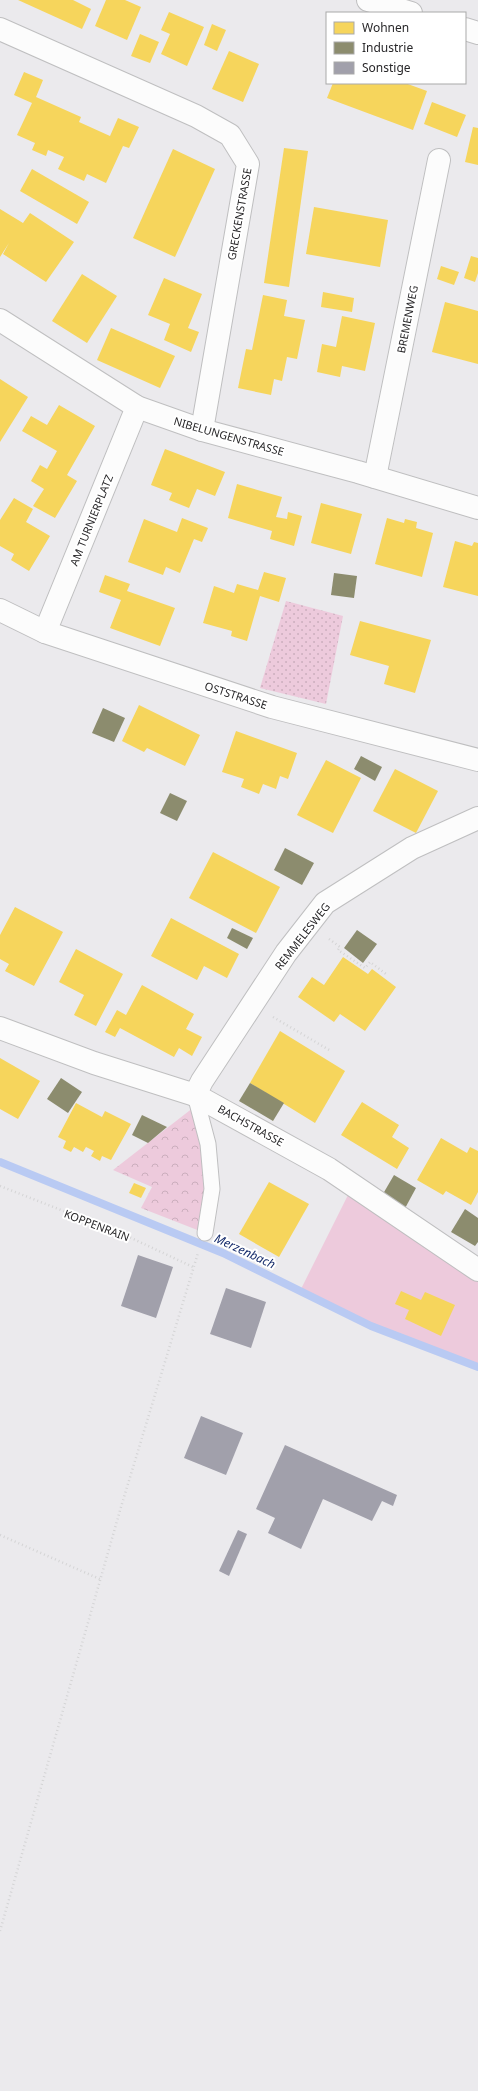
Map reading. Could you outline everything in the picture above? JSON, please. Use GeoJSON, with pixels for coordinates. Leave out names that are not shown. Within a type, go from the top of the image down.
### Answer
{"type":"FeatureCollection","features":[{"type":"Feature","properties":{"kind":"street"},"geometry":{"type":"LineString","coordinates":[[368,0],[408,12]]}},
{"type":"Feature","properties":{"kind":"street","name":"GRECKENSTRASSE"},"geometry":{"type":"LineString","coordinates":[[0,29],[196,116],[230,135],[248,164],[202,430]]}},
{"type":"Feature","properties":{"kind":"street"},"geometry":{"type":"LineString","coordinates":[[466,29],[478,33]]}},
{"type":"Feature","properties":{"kind":"street","name":"BREMENWEG"},"geometry":{"type":"LineString","coordinates":[[375,477],[439,160]]}},
{"type":"Feature","properties":{"kind":"street","name":"NIBELUNGENSTRASSE"},"geometry":{"type":"LineString","coordinates":[[0,320],[137,407],[202,430],[375,477],[478,508]]}},
{"type":"Feature","properties":{"kind":"street","name":"AM TURNIERPLATZ"},"geometry":{"type":"LineString","coordinates":[[45,632],[137,407]]}},
{"type":"Feature","properties":{"kind":"street","name":"OSTSTRASSE"},"geometry":{"type":"LineString","coordinates":[[0,610],[45,632],[272,706],[478,760]]}},
{"type":"Feature","properties":{"kind":"street","name":"REMMELESWEG"},"geometry":{"type":"LineString","coordinates":[[195,1095],[202,1081],[286,953],[326,903],[412,848],[478,818]]}},
{"type":"Feature","properties":{"kind":"street","name":"BACHSTRASSE"},"geometry":{"type":"LineString","coordinates":[[0,1028],[94,1063],[195,1095],[329,1169],[478,1270]]}},
{"type":"Feature","properties":{"kind":"lane"},"geometry":{"type":"LineString","coordinates":[[195,1095],[208,1144],[212,1189],[205,1234]]}},
{"type":"Feature","properties":{"kind":"path"},"geometry":{"type":"LineString","coordinates":[[308,925],[340,947],[338,950],[365,968],[370,962],[386,974]]}},
{"type":"Feature","properties":{"kind":"path"},"geometry":{"type":"LineString","coordinates":[[253,1005],[331,1051]]}},
{"type":"Feature","properties":{"kind":"path","name":"KOPPENRAIN"},"geometry":{"type":"LineString","coordinates":[[0,1186],[127,1236],[194,1267]]}},
{"type":"Feature","properties":{"kind":"path"},"geometry":{"type":"LineString","coordinates":[[0,1930],[102,1580],[124,1499],[198,1255]]}},
{"type":"Feature","properties":{"kind":"path"},"geometry":{"type":"LineString","coordinates":[[0,1535],[102,1580]]}},
{"type":"Feature","properties":{"kind":"green space"},"geometry":{"type":"Polygon","coordinates":[[[286,601],[343,616],[326,704],[260,688],[286,601]]]}},
{"type":"Feature","properties":{"kind":"green space"},"geometry":{"type":"Polygon","coordinates":[[[198,1104],[208,1144],[205,1233],[141,1208],[152,1187],[113,1170],[198,1104]]]}},
{"type":"Feature","properties":{"kind":"green space"},"geometry":{"type":"Polygon","coordinates":[[[353,1185],[478,1267],[478,1367],[371,1326],[300,1291],[353,1185]]]}},
{"type":"Feature","properties":{"kind":"building: Wohnen"},"geometry":{"type":"Polygon","coordinates":[[[18,0],[73,0],[91,9],[82,29],[18,0]]]}},
{"type":"Feature","properties":{"kind":"building: Wohnen"},"geometry":{"type":"Polygon","coordinates":[[[106,0],[125,0],[141,7],[127,40],[95,26],[106,0]]]}},
{"type":"Feature","properties":{"kind":"building: Wohnen"},"geometry":{"type":"Polygon","coordinates":[[[169,12],[204,27],[187,66],[161,54],[170,34],[161,30],[169,12]]]}},
{"type":"Feature","properties":{"kind":"building: Wohnen"},"geometry":{"type":"Polygon","coordinates":[[[212,24],[226,30],[217,51],[204,45],[212,24]]]}},
{"type":"Feature","properties":{"kind":"building: Wohnen"},"geometry":{"type":"Polygon","coordinates":[[[140,34],[159,42],[150,63],[131,56],[140,34]]]}},
{"type":"Feature","properties":{"kind":"building: Wohnen"},"geometry":{"type":"Polygon","coordinates":[[[229,51],[259,64],[243,102],[212,89],[229,51]]]}},
{"type":"Feature","properties":{"kind":"building: Wohnen"},"geometry":{"type":"Polygon","coordinates":[[[24,72],[43,80],[36,97],[81,117],[79,122],[110,136],[118,118],[139,127],[129,148],[123,146],[106,183],[87,174],[84,181],[58,169],[64,157],[48,150],[46,156],[32,150],[35,143],[17,135],[32,103],[14,95],[24,72]]]}},
{"type":"Feature","properties":{"kind":"building: Wohnen"},"geometry":{"type":"Polygon","coordinates":[[[333,84],[408,84],[427,91],[413,130],[327,98],[333,84]]]}},
{"type":"Feature","properties":{"kind":"building: Wohnen"},"geometry":{"type":"Polygon","coordinates":[[[432,102],[466,115],[457,137],[424,124],[432,102]]]}},
{"type":"Feature","properties":{"kind":"building: Wohnen"},"geometry":{"type":"Polygon","coordinates":[[[473,127],[478,128],[478,165],[465,162],[473,127]]]}},
{"type":"Feature","properties":{"kind":"building: Wohnen"},"geometry":{"type":"Polygon","coordinates":[[[284,148],[308,151],[289,287],[264,283],[284,148]]]}},
{"type":"Feature","properties":{"kind":"building: Wohnen"},"geometry":{"type":"Polygon","coordinates":[[[173,149],[215,169],[175,257],[133,238],[173,149]]]}},
{"type":"Feature","properties":{"kind":"building: Wohnen"},"geometry":{"type":"Polygon","coordinates":[[[32,169],[89,202],[77,224],[20,191],[32,169]]]}},
{"type":"Feature","properties":{"kind":"building: Wohnen"},"geometry":{"type":"Polygon","coordinates":[[[314,207],[388,220],[380,267],[306,254],[314,207]]]}},
{"type":"Feature","properties":{"kind":"building: Wohnen"},"geometry":{"type":"Polygon","coordinates":[[[0,209],[23,223],[30,213],[74,242],[46,282],[3,254],[9,243],[0,257],[0,209]]]}},
{"type":"Feature","properties":{"kind":"building: Wohnen"},"geometry":{"type":"Polygon","coordinates":[[[471,256],[478,258],[478,273],[475,282],[464,278],[471,256]]]}},
{"type":"Feature","properties":{"kind":"building: Wohnen"},"geometry":{"type":"Polygon","coordinates":[[[441,266],[459,272],[454,285],[437,279],[441,266]]]}},
{"type":"Feature","properties":{"kind":"building: Wohnen"},"geometry":{"type":"Polygon","coordinates":[[[82,274],[117,296],[87,343],[52,321],[82,274]]]}},
{"type":"Feature","properties":{"kind":"building: Wohnen"},"geometry":{"type":"Polygon","coordinates":[[[164,278],[202,294],[188,328],[199,332],[191,352],[164,340],[170,324],[148,315],[164,278]]]}},
{"type":"Feature","properties":{"kind":"building: Wohnen"},"geometry":{"type":"Polygon","coordinates":[[[323,292],[354,298],[352,312],[321,307],[323,292]]]}},
{"type":"Feature","properties":{"kind":"building: Wohnen"},"geometry":{"type":"Polygon","coordinates":[[[263,295],[287,300],[284,316],[305,320],[297,359],[287,357],[282,381],[274,379],[271,395],[238,388],[246,349],[252,350],[263,295]]]}},
{"type":"Feature","properties":{"kind":"building: Wohnen"},"geometry":{"type":"Polygon","coordinates":[[[445,302],[478,311],[478,364],[432,352],[445,302]]]}},
{"type":"Feature","properties":{"kind":"building: Wohnen"},"geometry":{"type":"Polygon","coordinates":[[[342,316],[375,323],[365,371],[342,366],[340,377],[317,372],[322,344],[336,347],[342,316]]]}},
{"type":"Feature","properties":{"kind":"building: Wohnen"},"geometry":{"type":"Polygon","coordinates":[[[111,328],[175,356],[160,388],[97,360],[111,328]]]}},
{"type":"Feature","properties":{"kind":"building: Wohnen"},"geometry":{"type":"Polygon","coordinates":[[[0,379],[28,397],[0,442],[0,379]]]}},
{"type":"Feature","properties":{"kind":"building: Wohnen"},"geometry":{"type":"Polygon","coordinates":[[[59,405],[95,426],[67,475],[77,481],[55,518],[33,506],[44,489],[31,481],[40,465],[47,469],[57,451],[22,431],[31,416],[47,425],[59,405]]]}},
{"type":"Feature","properties":{"kind":"building: Wohnen"},"geometry":{"type":"Polygon","coordinates":[[[165,449],[225,472],[215,496],[197,489],[189,508],[169,500],[172,493],[151,485],[165,449]]]}},
{"type":"Feature","properties":{"kind":"building: Wohnen"},"geometry":{"type":"Polygon","coordinates":[[[237,484],[282,497],[276,517],[287,519],[288,512],[302,516],[294,546],[270,539],[272,531],[228,518],[237,484]]]}},
{"type":"Feature","properties":{"kind":"building: Wohnen"},"geometry":{"type":"Polygon","coordinates":[[[14,498],[33,509],[26,522],[50,536],[29,571],[11,560],[14,554],[0,546],[0,520],[14,498]]]}},
{"type":"Feature","properties":{"kind":"building: Wohnen"},"geometry":{"type":"Polygon","coordinates":[[[321,503],[362,514],[351,554],[311,543],[321,503]]]}},
{"type":"Feature","properties":{"kind":"building: Wohnen"},"geometry":{"type":"Polygon","coordinates":[[[182,518],[208,528],[202,542],[194,539],[180,573],[166,567],[163,575],[128,562],[144,519],[177,532],[182,518]]]}},
{"type":"Feature","properties":{"kind":"building: Wohnen"},"geometry":{"type":"Polygon","coordinates":[[[387,518],[404,523],[405,519],[417,522],[416,528],[433,533],[422,577],[375,564],[387,518]]]}},
{"type":"Feature","properties":{"kind":"building: Wohnen"},"geometry":{"type":"Polygon","coordinates":[[[455,541],[472,546],[474,542],[478,543],[478,596],[443,587],[455,541]]]}},
{"type":"Feature","properties":{"kind":"building: Wohnen"},"geometry":{"type":"Polygon","coordinates":[[[264,572],[286,578],[279,602],[260,596],[247,641],[231,636],[232,631],[203,623],[214,586],[234,593],[237,584],[258,590],[264,572]]]}},
{"type":"Feature","properties":{"kind":"building: Wohnen"},"geometry":{"type":"Polygon","coordinates":[[[105,575],[130,584],[127,591],[175,608],[160,646],[110,628],[121,600],[99,592],[105,575]]]}},
{"type":"Feature","properties":{"kind":"building: Wohnen"},"geometry":{"type":"Polygon","coordinates":[[[360,621],[431,640],[415,693],[384,684],[389,666],[350,655],[360,621]]]}},
{"type":"Feature","properties":{"kind":"building: Wohnen"},"geometry":{"type":"Polygon","coordinates":[[[139,705],[200,735],[185,766],[147,748],[144,752],[122,741],[139,705]]]}},
{"type":"Feature","properties":{"kind":"building: Wohnen"},"geometry":{"type":"Polygon","coordinates":[[[236,731],[297,753],[288,779],[280,776],[276,789],[263,784],[259,794],[241,787],[244,779],[222,772],[236,731]]]}},
{"type":"Feature","properties":{"kind":"building: Wohnen"},"geometry":{"type":"Polygon","coordinates":[[[326,760],[361,778],[333,833],[297,815],[326,760]]]}},
{"type":"Feature","properties":{"kind":"building: Wohnen"},"geometry":{"type":"Polygon","coordinates":[[[395,769],[438,791],[416,833],[373,811],[395,769]]]}},
{"type":"Feature","properties":{"kind":"building: Wohnen"},"geometry":{"type":"Polygon","coordinates":[[[213,852],[280,887],[256,933],[189,898],[213,852]]]}},
{"type":"Feature","properties":{"kind":"building: Wohnen"},"geometry":{"type":"Polygon","coordinates":[[[15,907],[63,932],[34,986],[5,971],[9,964],[0,959],[0,935],[15,907]]]}},
{"type":"Feature","properties":{"kind":"building: Wohnen"},"geometry":{"type":"Polygon","coordinates":[[[171,918],[239,954],[227,978],[204,966],[197,980],[151,956],[171,918]]]}},
{"type":"Feature","properties":{"kind":"building: Wohnen"},"geometry":{"type":"Polygon","coordinates":[[[76,949],[123,974],[96,1026],[74,1015],[84,995],[59,982],[76,949]]]}},
{"type":"Feature","properties":{"kind":"building: Wohnen"},"geometry":{"type":"Polygon","coordinates":[[[343,957],[368,974],[372,969],[396,987],[365,1031],[340,1014],[334,1022],[298,997],[312,977],[324,985],[343,957]]]}},
{"type":"Feature","properties":{"kind":"building: Wohnen"},"geometry":{"type":"Polygon","coordinates":[[[142,985],[194,1014],[186,1029],[202,1037],[192,1056],[179,1048],[174,1057],[120,1028],[115,1037],[105,1032],[117,1010],[126,1015],[142,985]]]}},
{"type":"Feature","properties":{"kind":"building: Wohnen"},"geometry":{"type":"Polygon","coordinates":[[[280,1031],[345,1071],[315,1123],[250,1083],[280,1031]]]}},
{"type":"Feature","properties":{"kind":"building: Wohnen"},"geometry":{"type":"Polygon","coordinates":[[[0,1058],[40,1081],[18,1119],[0,1109],[0,1058]]]}},
{"type":"Feature","properties":{"kind":"building: Wohnen"},"geometry":{"type":"Polygon","coordinates":[[[362,1102],[399,1125],[392,1137],[409,1148],[397,1169],[341,1135],[362,1102]]]}},
{"type":"Feature","properties":{"kind":"building: Wohnen"},"geometry":{"type":"Polygon","coordinates":[[[76,1103],[102,1117],[105,1111],[131,1124],[111,1160],[102,1156],[100,1161],[91,1156],[94,1151],[86,1147],[83,1152],[74,1147],[71,1152],[63,1148],[66,1141],[58,1137],[76,1103]]]}},
{"type":"Feature","properties":{"kind":"building: Wohnen"},"geometry":{"type":"Polygon","coordinates":[[[441,1138],[467,1153],[470,1147],[478,1151],[478,1192],[471,1205],[446,1191],[443,1195],[417,1180],[441,1138]]]}},
{"type":"Feature","properties":{"kind":"building: Wohnen"},"geometry":{"type":"Polygon","coordinates":[[[269,1182],[309,1204],[279,1257],[239,1234],[269,1182]]]}},
{"type":"Feature","properties":{"kind":"building: Wohnen"},"geometry":{"type":"Polygon","coordinates":[[[134,1183],[146,1188],[141,1198],[129,1193],[134,1183]]]}},
{"type":"Feature","properties":{"kind":"building: Wohnen"},"geometry":{"type":"Polygon","coordinates":[[[401,1291],[421,1300],[425,1292],[455,1305],[441,1336],[405,1319],[409,1310],[395,1304],[401,1291]]]}},
{"type":"Feature","properties":{"kind":"building: Industrie"},"geometry":{"type":"Polygon","coordinates":[[[334,573],[357,576],[354,598],[331,595],[334,573]]]}},
{"type":"Feature","properties":{"kind":"building: Industrie"},"geometry":{"type":"Polygon","coordinates":[[[103,708],[125,718],[114,742],[92,733],[103,708]]]}},
{"type":"Feature","properties":{"kind":"building: Industrie"},"geometry":{"type":"Polygon","coordinates":[[[361,756],[382,767],[375,781],[354,769],[361,756]]]}},
{"type":"Feature","properties":{"kind":"building: Industrie"},"geometry":{"type":"Polygon","coordinates":[[[170,793],[187,801],[177,821],[160,813],[170,793]]]}},
{"type":"Feature","properties":{"kind":"building: Industrie"},"geometry":{"type":"Polygon","coordinates":[[[285,848],[314,863],[302,885],[274,870],[285,848]]]}},
{"type":"Feature","properties":{"kind":"building: Industrie"},"geometry":{"type":"Polygon","coordinates":[[[232,928],[253,938],[247,949],[227,938],[232,928]]]}},
{"type":"Feature","properties":{"kind":"building: Industrie"},"geometry":{"type":"Polygon","coordinates":[[[357,930],[377,944],[363,963],[344,948],[357,930]]]}},
{"type":"Feature","properties":{"kind":"building: Industrie"},"geometry":{"type":"Polygon","coordinates":[[[61,1078],[82,1092],[68,1113],[47,1099],[61,1078]]]}},
{"type":"Feature","properties":{"kind":"building: Industrie"},"geometry":{"type":"Polygon","coordinates":[[[250,1083],[284,1103],[273,1121],[239,1101],[250,1083]]]}},
{"type":"Feature","properties":{"kind":"building: Industrie"},"geometry":{"type":"Polygon","coordinates":[[[142,1115],[167,1127],[148,1143],[132,1135],[142,1115]]]}},
{"type":"Feature","properties":{"kind":"building: Industrie"},"geometry":{"type":"Polygon","coordinates":[[[394,1175],[416,1188],[403,1212],[380,1199],[394,1175]]]}},
{"type":"Feature","properties":{"kind":"building: Industrie"},"geometry":{"type":"Polygon","coordinates":[[[465,1209],[478,1218],[478,1242],[475,1246],[451,1232],[465,1209]]]}},
{"type":"Feature","properties":{"kind":"building: Sonstige"},"geometry":{"type":"Polygon","coordinates":[[[138,1255],[173,1267],[156,1318],[121,1306],[138,1255]]]}},
{"type":"Feature","properties":{"kind":"building: Sonstige"},"geometry":{"type":"Polygon","coordinates":[[[226,1288],[266,1302],[251,1348],[210,1334],[226,1288]]]}},
{"type":"Feature","properties":{"kind":"building: Sonstige"},"geometry":{"type":"Polygon","coordinates":[[[201,1416],[243,1433],[226,1475],[184,1458],[201,1416]]]}},
{"type":"Feature","properties":{"kind":"building: Sonstige"},"geometry":{"type":"Polygon","coordinates":[[[285,1445],[397,1495],[393,1506],[382,1501],[372,1521],[323,1499],[301,1549],[268,1533],[275,1518],[256,1509],[285,1445]]]}},
{"type":"Feature","properties":{"kind":"building: Sonstige"},"geometry":{"type":"Polygon","coordinates":[[[238,1530],[247,1534],[229,1576],[219,1571],[238,1530]]]}},
{"type":"Feature","properties":{"kind":"waterway","name":"Merzenbach"},"geometry":{"type":"LineString","coordinates":[[0,1162],[223,1253],[371,1326],[478,1367]]}}]}
